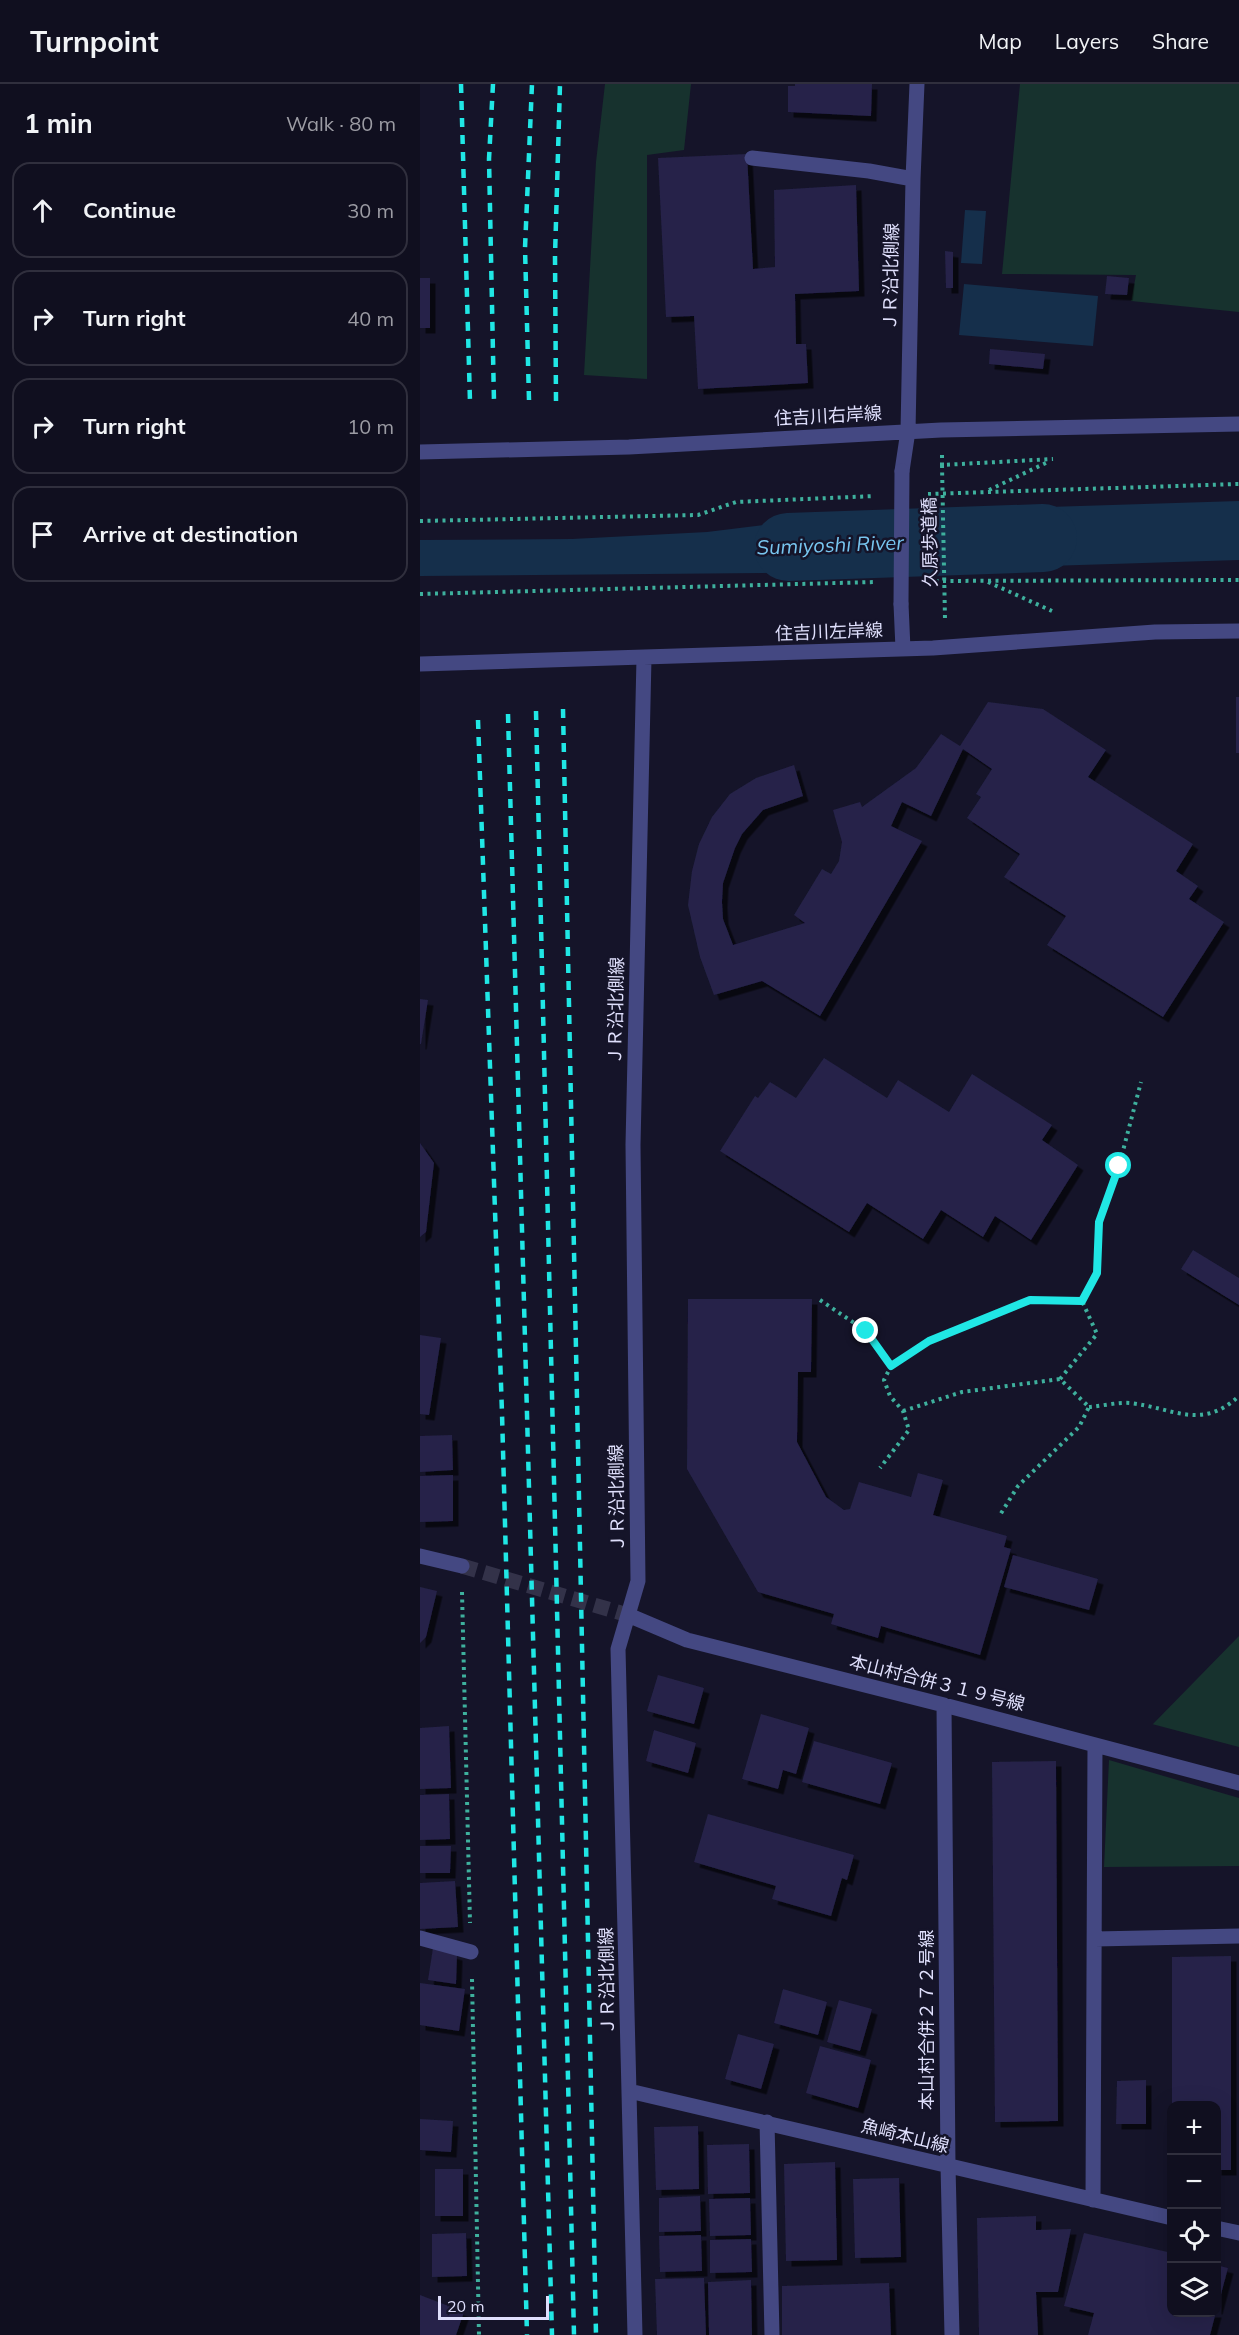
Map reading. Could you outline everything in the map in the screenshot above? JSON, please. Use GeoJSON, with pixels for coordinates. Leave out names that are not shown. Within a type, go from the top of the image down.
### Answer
{"type":"FeatureCollection","features":[{"type":"Feature","properties":{"kind":"street","name":"ＪＲ沿北側線"},"geometry":{"type":"LineString","coordinates":[[903,649],[902,471],[908,431],[917,84]]}},
{"type":"Feature","properties":{"kind":"street"},"geometry":{"type":"LineString","coordinates":[[752,158],[870,171],[913,179]]}},
{"type":"Feature","properties":{"kind":"street","name":"住吉川右岸線"},"geometry":{"type":"LineString","coordinates":[[420,452],[629,447],[908,431],[1239,424]]}},
{"type":"Feature","properties":{"kind":"street","name":"住吉川左岸線"},"geometry":{"type":"LineString","coordinates":[[420,664],[903,649],[1155,632],[1239,631]]}},
{"type":"Feature","properties":{"kind":"street","name":"ＪＲ沿北側線"},"geometry":{"type":"LineString","coordinates":[[635,2335],[618,1649],[638,1581],[633,1145],[645,658]]}},
{"type":"Feature","properties":{"kind":"street"},"geometry":{"type":"LineString","coordinates":[[420,1556],[462,1566]]}},
{"type":"Feature","properties":{"kind":"street","name":"本山村合併３１９号線"},"geometry":{"type":"LineString","coordinates":[[628,1615],[687,1640],[1239,1783]]}},
{"type":"Feature","properties":{"kind":"street","name":"本山村合併２７２号線"},"geometry":{"type":"LineString","coordinates":[[944,1705],[948,2166],[952,2335]]}},
{"type":"Feature","properties":{"kind":"street"},"geometry":{"type":"LineString","coordinates":[[1093,2200],[1095,1745]]}},
{"type":"Feature","properties":{"kind":"street"},"geometry":{"type":"LineString","coordinates":[[1095,1939],[1239,1936]]}},
{"type":"Feature","properties":{"kind":"street"},"geometry":{"type":"LineString","coordinates":[[420,1938],[471,1952]]}},
{"type":"Feature","properties":{"kind":"street","name":"魚崎本山線"},"geometry":{"type":"LineString","coordinates":[[629,2091],[1167,2217]]}},
{"type":"Feature","properties":{"kind":"street"},"geometry":{"type":"LineString","coordinates":[[767,2122],[772,2335]]}},
{"type":"Feature","properties":{"kind":"street"},"geometry":{"type":"LineString","coordinates":[[1221,2229],[1239,2234]]}},
{"type":"Feature","properties":{"kind":"path","name":"久原歩道橋"},"geometry":{"type":"LineString","coordinates":[[945,619],[942,465],[1053,459],[986,492]]}},
{"type":"Feature","properties":{"kind":"path"},"geometry":{"type":"LineString","coordinates":[[926,494],[1239,484]]}},
{"type":"Feature","properties":{"kind":"path"},"geometry":{"type":"LineString","coordinates":[[420,520],[698,515],[736,502],[879,496]]}},
{"type":"Feature","properties":{"kind":"path"},"geometry":{"type":"LineString","coordinates":[[926,581],[1239,580]]}},
{"type":"Feature","properties":{"kind":"path"},"geometry":{"type":"LineString","coordinates":[[985,581],[1058,614]]}},
{"type":"Feature","properties":{"kind":"path"},"geometry":{"type":"LineString","coordinates":[[420,594],[879,582]]}},
{"type":"Feature","properties":{"kind":"path"},"geometry":{"type":"LineString","coordinates":[[1082,1301],[1097,1273],[1099,1222],[1119,1166],[1140,1082]]}},
{"type":"Feature","properties":{"kind":"path"},"geometry":{"type":"LineString","coordinates":[[820,1300],[866,1331],[891,1366]]}},
{"type":"Feature","properties":{"kind":"path"},"geometry":{"type":"LineString","coordinates":[[880,1468],[909,1430],[903,1411],[890,1396],[884,1380],[891,1366],[929,1341],[1030,1300],[1082,1301]]}},
{"type":"Feature","properties":{"kind":"path"},"geometry":{"type":"LineString","coordinates":[[903,1411],[962,1392],[1060,1379],[1097,1334],[1082,1301]]}},
{"type":"Feature","properties":{"kind":"path"},"geometry":{"type":"LineString","coordinates":[[1060,1379],[1089,1407],[1128,1403],[1179,1414],[1210,1414],[1226,1408],[1239,1396]]}},
{"type":"Feature","properties":{"kind":"path"},"geometry":{"type":"LineString","coordinates":[[1000,1515],[1018,1486],[1078,1427],[1089,1407]]}},
{"type":"Feature","properties":{"kind":"green space"},"geometry":{"type":"Polygon","coordinates":[[[605,84],[691,84],[684,150],[647,155],[647,379],[584,375],[596,162],[605,84]]]}},
{"type":"Feature","properties":{"kind":"green space"},"geometry":{"type":"Polygon","coordinates":[[[1020,84],[1239,84],[1239,312],[1131,301],[1136,275],[1002,274],[1020,84]]]}},
{"type":"Feature","properties":{"kind":"green space"},"geometry":{"type":"Polygon","coordinates":[[[1239,1636],[1239,1747],[1152,1724],[1153,1724],[1239,1636]]]}},
{"type":"Feature","properties":{"kind":"green space"},"geometry":{"type":"Polygon","coordinates":[[[1109,1760],[1239,1798],[1239,1866],[1104,1867],[1109,1760]]]}},
{"type":"Feature","properties":{"kind":"water"},"geometry":{"type":"Polygon","coordinates":[[[965,210],[986,211],[982,264],[961,263],[965,210]]]}},
{"type":"Feature","properties":{"kind":"water"},"geometry":{"type":"Polygon","coordinates":[[[964,284],[1098,296],[1093,346],[959,335],[964,284]]]}},
{"type":"Feature","properties":{"kind":"water"},"geometry":{"type":"Polygon","coordinates":[[[1239,501],[1239,560],[950,569],[948,510],[1239,501]]]}},
{"type":"Feature","properties":{"kind":"water"},"geometry":{"type":"Polygon","coordinates":[[[880,511],[880,572],[420,576],[420,540],[572,539],[707,532],[880,511]]]}},
{"type":"Feature","properties":{"kind":"building"},"geometry":{"type":"Polygon","coordinates":[[[795,84],[872,84],[871,116],[788,112],[788,86],[795,86],[795,84]]]}},
{"type":"Feature","properties":{"kind":"building"},"geometry":{"type":"Polygon","coordinates":[[[747,154],[753,269],[775,267],[774,190],[856,185],[859,291],[795,294],[796,344],[806,344],[808,383],[698,389],[694,316],[666,317],[658,158],[747,154]]]}},
{"type":"Feature","properties":{"kind":"building"},"geometry":{"type":"Polygon","coordinates":[[[945,251],[953,252],[953,288],[946,288],[945,251]]]}},
{"type":"Feature","properties":{"kind":"building"},"geometry":{"type":"Polygon","coordinates":[[[1107,276],[1129,278],[1127,295],[1105,294],[1107,276]]]}},
{"type":"Feature","properties":{"kind":"building"},"geometry":{"type":"Polygon","coordinates":[[[420,278],[430,278],[430,328],[420,328],[420,278]]]}},
{"type":"Feature","properties":{"kind":"building"},"geometry":{"type":"Polygon","coordinates":[[[990,349],[1045,354],[1043,369],[989,364],[990,349]]]}},
{"type":"Feature","properties":{"kind":"building"},"geometry":{"type":"Polygon","coordinates":[[[1236,697],[1239,697],[1239,753],[1236,753],[1236,697]]]}},
{"type":"Feature","properties":{"kind":"building"},"geometry":{"type":"Polygon","coordinates":[[[988,702],[1043,709],[1106,750],[1088,777],[1193,844],[1176,871],[1198,886],[1189,899],[1224,922],[1163,1017],[1047,945],[1066,916],[1004,877],[1020,854],[967,818],[981,797],[976,794],[992,769],[963,749],[931,816],[902,802],[891,826],[922,841],[820,1016],[762,981],[714,995],[700,957],[688,905],[692,871],[699,844],[712,817],[730,794],[756,778],[794,765],[803,796],[763,810],[742,834],[735,848],[723,883],[722,902],[723,919],[733,945],[805,923],[794,915],[822,869],[831,874],[839,861],[842,842],[833,810],[860,802],[862,807],[916,768],[941,734],[960,746],[988,702]]]}},
{"type":"Feature","properties":{"kind":"building"},"geometry":{"type":"Polygon","coordinates":[[[420,999],[428,1000],[421,1044],[420,1044],[420,999]]]}},
{"type":"Feature","properties":{"kind":"building"},"geometry":{"type":"Polygon","coordinates":[[[824,1058],[887,1098],[898,1080],[949,1112],[972,1074],[1052,1125],[1042,1140],[1078,1165],[1031,1240],[995,1216],[983,1237],[941,1210],[923,1239],[867,1203],[849,1232],[720,1151],[755,1096],[758,1098],[770,1082],[796,1098],[824,1058]]]}},
{"type":"Feature","properties":{"kind":"building"},"geometry":{"type":"Polygon","coordinates":[[[420,1143],[434,1163],[426,1232],[420,1237],[420,1143]]]}},
{"type":"Feature","properties":{"kind":"building"},"geometry":{"type":"Polygon","coordinates":[[[1193,1250],[1239,1278],[1239,1305],[1181,1269],[1193,1250]]]}},
{"type":"Feature","properties":{"kind":"building"},"geometry":{"type":"Polygon","coordinates":[[[688,1299],[812,1299],[811,1372],[798,1372],[797,1442],[826,1497],[844,1510],[850,1509],[859,1482],[911,1497],[918,1473],[943,1480],[933,1515],[1007,1536],[1004,1547],[1011,1549],[980,1655],[881,1626],[878,1638],[831,1624],[834,1614],[758,1592],[687,1469],[688,1299]]]}},
{"type":"Feature","properties":{"kind":"building"},"geometry":{"type":"Polygon","coordinates":[[[420,1335],[441,1338],[429,1415],[420,1414],[420,1335]]]}},
{"type":"Feature","properties":{"kind":"building"},"geometry":{"type":"Polygon","coordinates":[[[452,1435],[453,1470],[420,1472],[420,1436],[452,1435]]]}},
{"type":"Feature","properties":{"kind":"building"},"geometry":{"type":"Polygon","coordinates":[[[453,1475],[453,1521],[420,1522],[420,1476],[453,1475]]]}},
{"type":"Feature","properties":{"kind":"building"},"geometry":{"type":"Polygon","coordinates":[[[1013,1555],[1098,1579],[1089,1610],[1004,1587],[1013,1555]]]}},
{"type":"Feature","properties":{"kind":"building"},"geometry":{"type":"Polygon","coordinates":[[[420,1587],[437,1591],[426,1637],[420,1643],[420,1587]]]}},
{"type":"Feature","properties":{"kind":"building"},"geometry":{"type":"Polygon","coordinates":[[[658,1675],[704,1688],[694,1724],[647,1711],[658,1675]]]}},
{"type":"Feature","properties":{"kind":"building"},"geometry":{"type":"Polygon","coordinates":[[[761,1714],[809,1728],[796,1774],[783,1770],[778,1789],[742,1779],[761,1714]]]}},
{"type":"Feature","properties":{"kind":"building"},"geometry":{"type":"Polygon","coordinates":[[[449,1726],[451,1788],[420,1789],[420,1728],[449,1726]]]}},
{"type":"Feature","properties":{"kind":"building"},"geometry":{"type":"Polygon","coordinates":[[[654,1730],[696,1743],[688,1773],[646,1761],[654,1730]]]}},
{"type":"Feature","properties":{"kind":"building"},"geometry":{"type":"Polygon","coordinates":[[[814,1741],[892,1763],[880,1804],[802,1782],[814,1741]]]}},
{"type":"Feature","properties":{"kind":"building"},"geometry":{"type":"Polygon","coordinates":[[[1056,1761],[1058,2121],[995,2122],[992,1762],[1056,1761]]]}},
{"type":"Feature","properties":{"kind":"building"},"geometry":{"type":"Polygon","coordinates":[[[449,1794],[450,1839],[420,1840],[420,1795],[449,1794]]]}},
{"type":"Feature","properties":{"kind":"building"},"geometry":{"type":"Polygon","coordinates":[[[708,1814],[854,1855],[847,1880],[842,1878],[831,1916],[772,1899],[776,1886],[694,1862],[708,1814]]]}},
{"type":"Feature","properties":{"kind":"building"},"geometry":{"type":"Polygon","coordinates":[[[420,1846],[451,1846],[450,1873],[420,1873],[420,1846]]]}},
{"type":"Feature","properties":{"kind":"building"},"geometry":{"type":"Polygon","coordinates":[[[455,1881],[458,1927],[420,1929],[420,1883],[455,1881]]]}},
{"type":"Feature","properties":{"kind":"building"},"geometry":{"type":"Polygon","coordinates":[[[433,1948],[457,1955],[456,1984],[428,1980],[433,1948]]]}},
{"type":"Feature","properties":{"kind":"building"},"geometry":{"type":"Polygon","coordinates":[[[1231,1956],[1231,2170],[1221,2170],[1221,2101],[1172,2101],[1172,1957],[1231,1956]]]}},
{"type":"Feature","properties":{"kind":"building"},"geometry":{"type":"Polygon","coordinates":[[[420,1983],[465,1989],[459,2031],[420,2025],[420,1983]]]}},
{"type":"Feature","properties":{"kind":"building"},"geometry":{"type":"Polygon","coordinates":[[[783,1989],[827,2002],[818,2035],[774,2023],[783,1989]]]}},
{"type":"Feature","properties":{"kind":"building"},"geometry":{"type":"Polygon","coordinates":[[[839,2000],[872,2009],[860,2051],[827,2042],[839,2000]]]}},
{"type":"Feature","properties":{"kind":"building"},"geometry":{"type":"Polygon","coordinates":[[[738,2034],[774,2044],[761,2089],[725,2079],[738,2034]]]}},
{"type":"Feature","properties":{"kind":"building"},"geometry":{"type":"Polygon","coordinates":[[[820,2046],[871,2060],[858,2108],[806,2093],[820,2046]]]}},
{"type":"Feature","properties":{"kind":"building"},"geometry":{"type":"Polygon","coordinates":[[[1146,2080],[1146,2124],[1116,2124],[1117,2081],[1146,2080]]]}},
{"type":"Feature","properties":{"kind":"building"},"geometry":{"type":"Polygon","coordinates":[[[420,2119],[453,2121],[451,2152],[420,2150],[420,2119]]]}},
{"type":"Feature","properties":{"kind":"building"},"geometry":{"type":"Polygon","coordinates":[[[698,2126],[699,2189],[656,2190],[654,2127],[698,2126]]]}},
{"type":"Feature","properties":{"kind":"building"},"geometry":{"type":"Polygon","coordinates":[[[749,2144],[750,2193],[708,2194],[707,2145],[749,2144]]]}},
{"type":"Feature","properties":{"kind":"building"},"geometry":{"type":"Polygon","coordinates":[[[835,2162],[837,2260],[786,2261],[784,2164],[835,2162]]]}},
{"type":"Feature","properties":{"kind":"building"},"geometry":{"type":"Polygon","coordinates":[[[435,2169],[463,2169],[463,2216],[435,2216],[435,2169]]]}},
{"type":"Feature","properties":{"kind":"building"},"geometry":{"type":"Polygon","coordinates":[[[899,2178],[901,2257],[855,2258],[853,2179],[899,2178]]]}},
{"type":"Feature","properties":{"kind":"building"},"geometry":{"type":"Polygon","coordinates":[[[700,2196],[701,2231],[659,2232],[659,2198],[700,2196]]]}},
{"type":"Feature","properties":{"kind":"building"},"geometry":{"type":"Polygon","coordinates":[[[750,2198],[751,2235],[710,2236],[709,2199],[750,2198]]]}},
{"type":"Feature","properties":{"kind":"building"},"geometry":{"type":"Polygon","coordinates":[[[1036,2216],[1036,2230],[1071,2229],[1058,2292],[1036,2292],[1038,2335],[979,2335],[977,2218],[1036,2216]]]}},
{"type":"Feature","properties":{"kind":"building"},"geometry":{"type":"Polygon","coordinates":[[[466,2233],[467,2276],[432,2277],[432,2234],[466,2233]]]}},
{"type":"Feature","properties":{"kind":"building"},"geometry":{"type":"Polygon","coordinates":[[[1084,2233],[1167,2252],[1167,2317],[1215,2317],[1210,2335],[1088,2335],[1094,2313],[1064,2306],[1084,2233]]]}},
{"type":"Feature","properties":{"kind":"building"},"geometry":{"type":"Polygon","coordinates":[[[701,2235],[702,2271],[660,2272],[659,2236],[701,2235]]]}},
{"type":"Feature","properties":{"kind":"building"},"geometry":{"type":"Polygon","coordinates":[[[751,2239],[752,2272],[710,2273],[710,2240],[751,2239]]]}},
{"type":"Feature","properties":{"kind":"building"},"geometry":{"type":"Polygon","coordinates":[[[1221,2266],[1228,2268],[1221,2294],[1221,2266]]]}},
{"type":"Feature","properties":{"kind":"building"},"geometry":{"type":"Polygon","coordinates":[[[704,2278],[706,2335],[657,2335],[655,2279],[704,2278]]]}},
{"type":"Feature","properties":{"kind":"building"},"geometry":{"type":"Polygon","coordinates":[[[751,2280],[752,2335],[709,2335],[708,2282],[751,2280]]]}},
{"type":"Feature","properties":{"kind":"building"},"geometry":{"type":"Polygon","coordinates":[[[889,2283],[891,2335],[782,2335],[782,2286],[889,2283]]]}},
{"type":"Feature","properties":{"kind":"building"},"geometry":{"type":"Polygon","coordinates":[[[420,2295],[464,2312],[456,2335],[420,2335],[420,2295]]]}},
{"type":"Feature","properties":{"kind":"waterway","name":"Sumiyoshi River"},"geometry":{"type":"LineString","coordinates":[[788,547],[1043,538]]}},
{"type":"Feature","properties":{"kind":"tunnel"},"geometry":{"type":"LineString","coordinates":[[462,1566],[628,1615]]}},
{"type":"Feature","properties":{"kind":"railway"},"geometry":{"type":"LineString","coordinates":[[461,84],[470,402]]}},
{"type":"Feature","properties":{"kind":"railway"},"geometry":{"type":"LineString","coordinates":[[493,84],[489,159],[494,402]]}},
{"type":"Feature","properties":{"kind":"railway"},"geometry":{"type":"LineString","coordinates":[[529,400],[525,248],[532,84]]}},
{"type":"Feature","properties":{"kind":"railway"},"geometry":{"type":"LineString","coordinates":[[556,401],[555,256],[560,84]]}},
{"type":"Feature","properties":{"kind":"railway"},"geometry":{"type":"LineString","coordinates":[[563,709],[596,2335]]}},
{"type":"Feature","properties":{"kind":"railway"},"geometry":{"type":"LineString","coordinates":[[536,711],[574,2335]]}},
{"type":"Feature","properties":{"kind":"railway"},"geometry":{"type":"LineString","coordinates":[[508,714],[552,2335]]}},
{"type":"Feature","properties":{"kind":"railway"},"geometry":{"type":"LineString","coordinates":[[478,720],[502,1413],[527,2335]]}},
{"type":"Feature","properties":{"kind":"route"},"geometry":{"type":"LineString","coordinates":[[866,1331],[891,1366],[929,1341],[1030,1300],[1082,1301],[1097,1273],[1099,1222],[1119,1166]]}}]}
